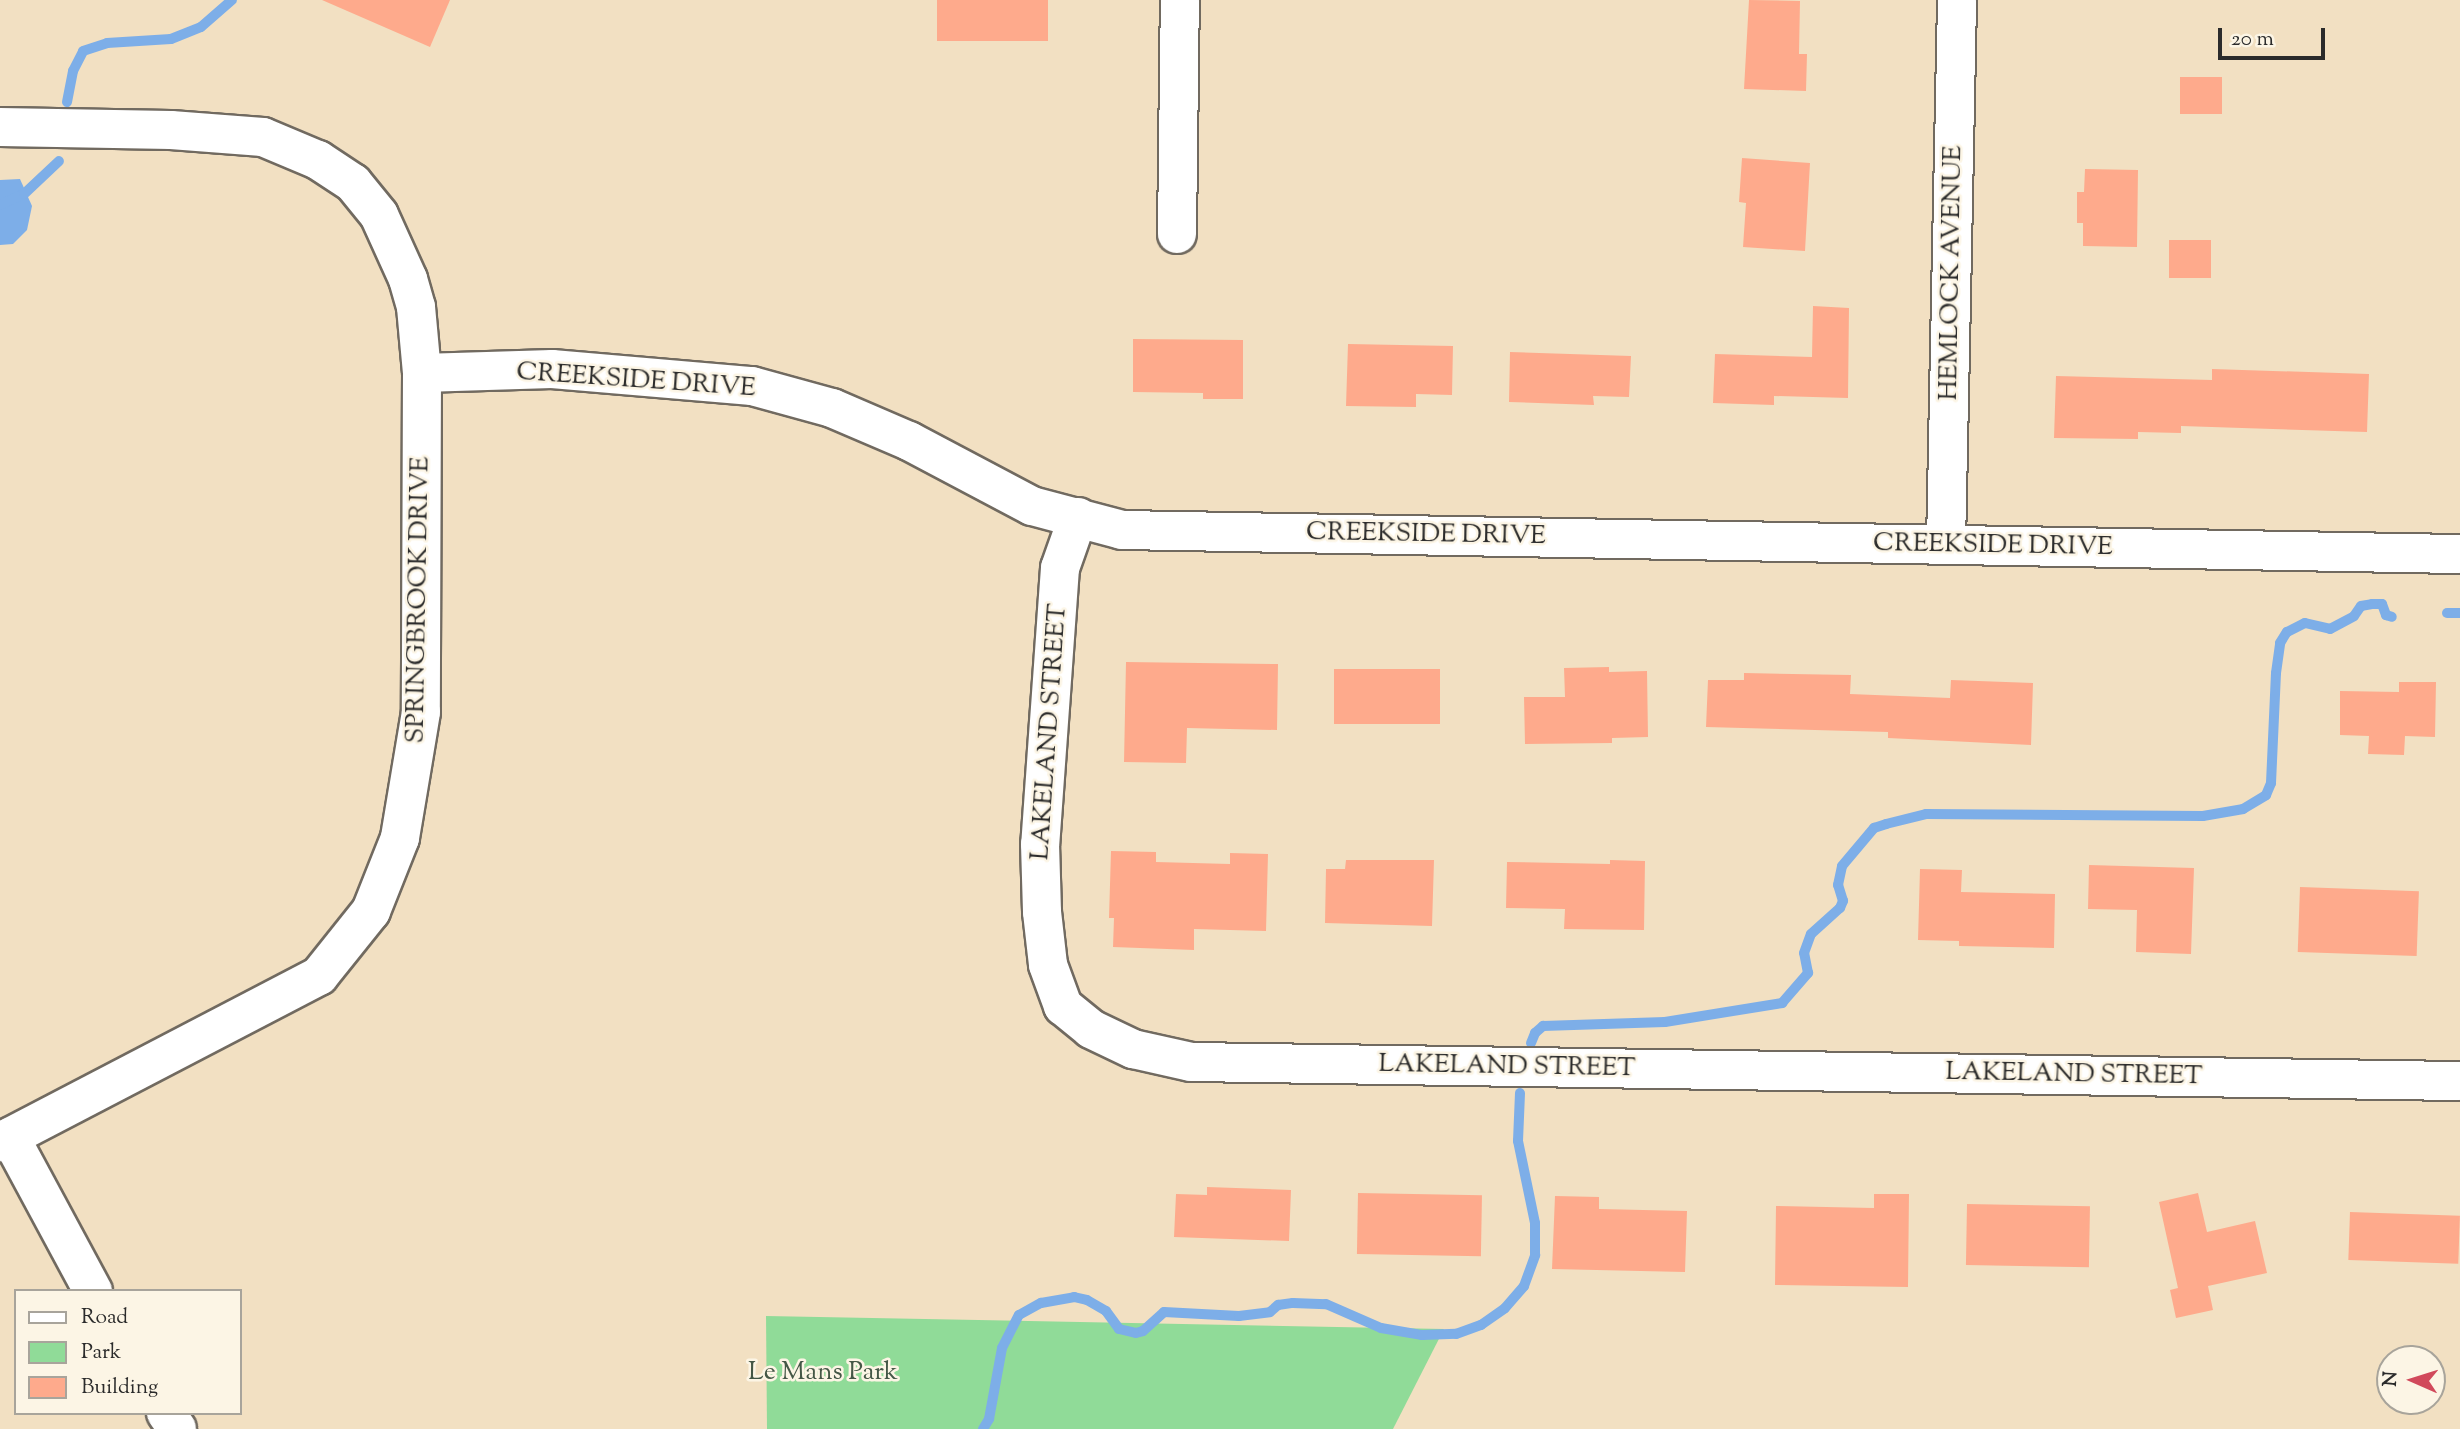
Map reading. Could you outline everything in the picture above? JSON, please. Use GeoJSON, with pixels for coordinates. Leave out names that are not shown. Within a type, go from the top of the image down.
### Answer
{"type":"FeatureCollection","features":[{"type":"Feature","properties":{"kind":"street"},"geometry":{"type":"LineString","coordinates":[[1177,234],[1180,0]]}},
{"type":"Feature","properties":{"kind":"street","name":"HEMLOCK AVENUE"},"geometry":{"type":"LineString","coordinates":[[1946,545],[1957,0]]}},
{"type":"Feature","properties":{"kind":"street","name":"SPRINGBROOK DRIVE"},"geometry":{"type":"LineString","coordinates":[[0,127],[171,130],[263,137],[318,160],[353,183],[379,215],[408,279],[416,307],[422,373],[421,712],[400,838],[370,911],[319,976],[5,1139],[92,1289]]}},
{"type":"Feature","properties":{"kind":"street","name":"CREEKSIDE DRIVE"},"geometry":{"type":"LineString","coordinates":[[422,373],[552,369],[752,386],[832,408],[909,441],[1032,506],[1122,530],[2460,554]]}},
{"type":"Feature","properties":{"kind":"street","name":"LAKELAND STREET"},"geometry":{"type":"LineString","coordinates":[[1079,517],[1060,568],[1040,844],[1042,912],[1048,965],[1063,1006],[1091,1028],[1133,1049],[1191,1062],[2460,1081]]}},
{"type":"Feature","properties":{"kind":"green space","name":"Le Mans Park"},"geometry":{"type":"Polygon","coordinates":[[[766,1316],[1444,1329],[1393,1429],[767,1429],[766,1316]]]}},
{"type":"Feature","properties":{"kind":"water"},"geometry":{"type":"Polygon","coordinates":[[[20,179],[32,206],[27,230],[13,244],[0,245],[0,180],[20,179]]]}},
{"type":"Feature","properties":{"kind":"building"},"geometry":{"type":"Polygon","coordinates":[[[322,0],[450,0],[430,47],[322,0]]]}},
{"type":"Feature","properties":{"kind":"building"},"geometry":{"type":"Polygon","coordinates":[[[937,0],[1048,0],[1048,41],[937,41],[937,0]]]}},
{"type":"Feature","properties":{"kind":"building"},"geometry":{"type":"Polygon","coordinates":[[[1749,0],[1800,1],[1799,54],[1807,54],[1806,91],[1744,89],[1749,0]]]}},
{"type":"Feature","properties":{"kind":"building"},"geometry":{"type":"Polygon","coordinates":[[[2180,77],[2222,77],[2222,114],[2180,114],[2180,77]]]}},
{"type":"Feature","properties":{"kind":"building"},"geometry":{"type":"Polygon","coordinates":[[[1742,158],[1810,163],[1805,251],[1743,247],[1746,203],[1739,202],[1742,158]]]}},
{"type":"Feature","properties":{"kind":"building"},"geometry":{"type":"Polygon","coordinates":[[[2085,169],[2138,170],[2137,247],[2083,246],[2083,223],[2077,223],[2077,192],[2084,192],[2085,169]]]}},
{"type":"Feature","properties":{"kind":"building"},"geometry":{"type":"Polygon","coordinates":[[[2169,240],[2211,240],[2211,278],[2169,278],[2169,240]]]}},
{"type":"Feature","properties":{"kind":"building"},"geometry":{"type":"Polygon","coordinates":[[[1813,306],[1849,308],[1848,398],[1774,396],[1774,405],[1713,403],[1715,354],[1812,357],[1813,306]]]}},
{"type":"Feature","properties":{"kind":"building"},"geometry":{"type":"Polygon","coordinates":[[[1133,339],[1243,340],[1243,399],[1203,399],[1203,393],[1133,392],[1133,339]]]}},
{"type":"Feature","properties":{"kind":"building"},"geometry":{"type":"Polygon","coordinates":[[[1348,344],[1453,346],[1452,395],[1416,394],[1416,407],[1346,406],[1348,344]]]}},
{"type":"Feature","properties":{"kind":"building"},"geometry":{"type":"Polygon","coordinates":[[[1510,352],[1631,356],[1629,397],[1593,396],[1594,405],[1509,402],[1510,352]]]}},
{"type":"Feature","properties":{"kind":"building"},"geometry":{"type":"Polygon","coordinates":[[[2212,369],[2369,374],[2367,432],[2181,426],[2181,433],[2138,432],[2138,439],[2054,438],[2056,376],[2212,380],[2212,369]]]}},
{"type":"Feature","properties":{"kind":"building"},"geometry":{"type":"Polygon","coordinates":[[[1126,662],[1278,664],[1277,730],[1187,728],[1186,763],[1124,762],[1126,662]]]}},
{"type":"Feature","properties":{"kind":"building"},"geometry":{"type":"Polygon","coordinates":[[[1609,667],[1609,672],[1647,671],[1648,737],[1612,738],[1612,743],[1525,744],[1524,697],[1565,697],[1564,668],[1609,667]]]}},
{"type":"Feature","properties":{"kind":"building"},"geometry":{"type":"Polygon","coordinates":[[[1334,669],[1440,669],[1440,724],[1334,724],[1334,669]]]}},
{"type":"Feature","properties":{"kind":"building"},"geometry":{"type":"Polygon","coordinates":[[[1744,673],[1851,675],[1850,694],[1950,698],[1951,680],[2033,683],[2031,745],[1888,738],[1888,732],[1706,727],[1708,680],[1744,680],[1744,673]]]}},
{"type":"Feature","properties":{"kind":"building"},"geometry":{"type":"Polygon","coordinates":[[[2399,682],[2436,682],[2435,737],[2405,736],[2404,755],[2368,754],[2369,736],[2340,735],[2340,691],[2399,692],[2399,682]]]}},
{"type":"Feature","properties":{"kind":"building"},"geometry":{"type":"Polygon","coordinates":[[[1111,851],[1156,852],[1156,862],[1230,864],[1230,853],[1268,854],[1266,931],[1194,929],[1194,950],[1113,947],[1114,918],[1109,918],[1111,851]]]}},
{"type":"Feature","properties":{"kind":"building"},"geometry":{"type":"Polygon","coordinates":[[[1346,860],[1434,860],[1432,926],[1325,923],[1326,869],[1345,869],[1346,860]]]}},
{"type":"Feature","properties":{"kind":"building"},"geometry":{"type":"Polygon","coordinates":[[[1610,860],[1645,861],[1644,930],[1564,929],[1565,909],[1506,908],[1507,862],[1610,864],[1610,860]]]}},
{"type":"Feature","properties":{"kind":"building"},"geometry":{"type":"Polygon","coordinates":[[[2089,865],[2194,868],[2191,954],[2136,952],[2137,910],[2088,909],[2089,865]]]}},
{"type":"Feature","properties":{"kind":"building"},"geometry":{"type":"Polygon","coordinates":[[[1920,869],[1962,870],[1961,892],[2055,894],[2054,948],[1959,946],[1959,941],[1918,940],[1920,869]]]}},
{"type":"Feature","properties":{"kind":"building"},"geometry":{"type":"Polygon","coordinates":[[[2300,887],[2419,891],[2417,956],[2298,952],[2300,887]]]}},
{"type":"Feature","properties":{"kind":"building"},"geometry":{"type":"Polygon","coordinates":[[[1207,1187],[1291,1190],[1289,1241],[1174,1237],[1176,1194],[1207,1195],[1207,1187]]]}},
{"type":"Feature","properties":{"kind":"building"},"geometry":{"type":"Polygon","coordinates":[[[1358,1193],[1482,1195],[1481,1256],[1357,1254],[1358,1193]]]}},
{"type":"Feature","properties":{"kind":"building"},"geometry":{"type":"Polygon","coordinates":[[[2198,1193],[2207,1232],[2255,1221],[2267,1273],[2208,1286],[2213,1310],[2176,1318],[2170,1290],[2178,1288],[2159,1202],[2198,1193]]]}},
{"type":"Feature","properties":{"kind":"building"},"geometry":{"type":"Polygon","coordinates":[[[1874,1194],[1909,1194],[1908,1287],[1775,1285],[1776,1206],[1874,1208],[1874,1194]]]}},
{"type":"Feature","properties":{"kind":"building"},"geometry":{"type":"Polygon","coordinates":[[[1555,1196],[1599,1197],[1599,1209],[1687,1211],[1685,1272],[1552,1269],[1555,1196]]]}},
{"type":"Feature","properties":{"kind":"building"},"geometry":{"type":"Polygon","coordinates":[[[1967,1204],[2090,1206],[2089,1267],[1966,1265],[1967,1204]]]}},
{"type":"Feature","properties":{"kind":"building"},"geometry":{"type":"Polygon","coordinates":[[[2350,1212],[2460,1216],[2458,1264],[2348,1260],[2350,1212]]]}},
{"type":"Feature","properties":{"kind":"waterway"},"geometry":{"type":"LineString","coordinates":[[67,102],[73,71],[83,51],[107,43],[171,39],[201,27],[232,0]]}},
{"type":"Feature","properties":{"kind":"waterway"},"geometry":{"type":"LineString","coordinates":[[0,205],[24,194],[59,161]]}},
{"type":"Feature","properties":{"kind":"waterway"},"geometry":{"type":"LineString","coordinates":[[1531,1043],[1535,1033],[1543,1026],[1665,1022],[1782,1003],[1808,973],[1804,953],[1811,934],[1840,908],[1843,901],[1838,885],[1842,866],[1874,828],[1886,824],[1926,814],[2203,816],[2243,809],[2266,795],[2271,783],[2276,673],[2280,643],[2287,632],[2305,623],[2330,629],[2354,616],[2361,606],[2372,604],[2382,604],[2386,615],[2392,617]]}},
{"type":"Feature","properties":{"kind":"waterway"},"geometry":{"type":"LineString","coordinates":[[2447,613],[2460,613]]}},
{"type":"Feature","properties":{"kind":"waterway"},"geometry":{"type":"LineString","coordinates":[[983,1429],[989,1419],[1002,1348],[1019,1315],[1041,1303],[1074,1297],[1087,1300],[1106,1311],[1119,1329],[1136,1333],[1143,1331],[1164,1312],[1239,1316],[1270,1312],[1278,1305],[1293,1303],[1326,1304],[1381,1328],[1422,1335],[1456,1334],[1481,1325],[1505,1308],[1524,1286],[1535,1255],[1535,1223],[1518,1141],[1520,1093]]}}]}
